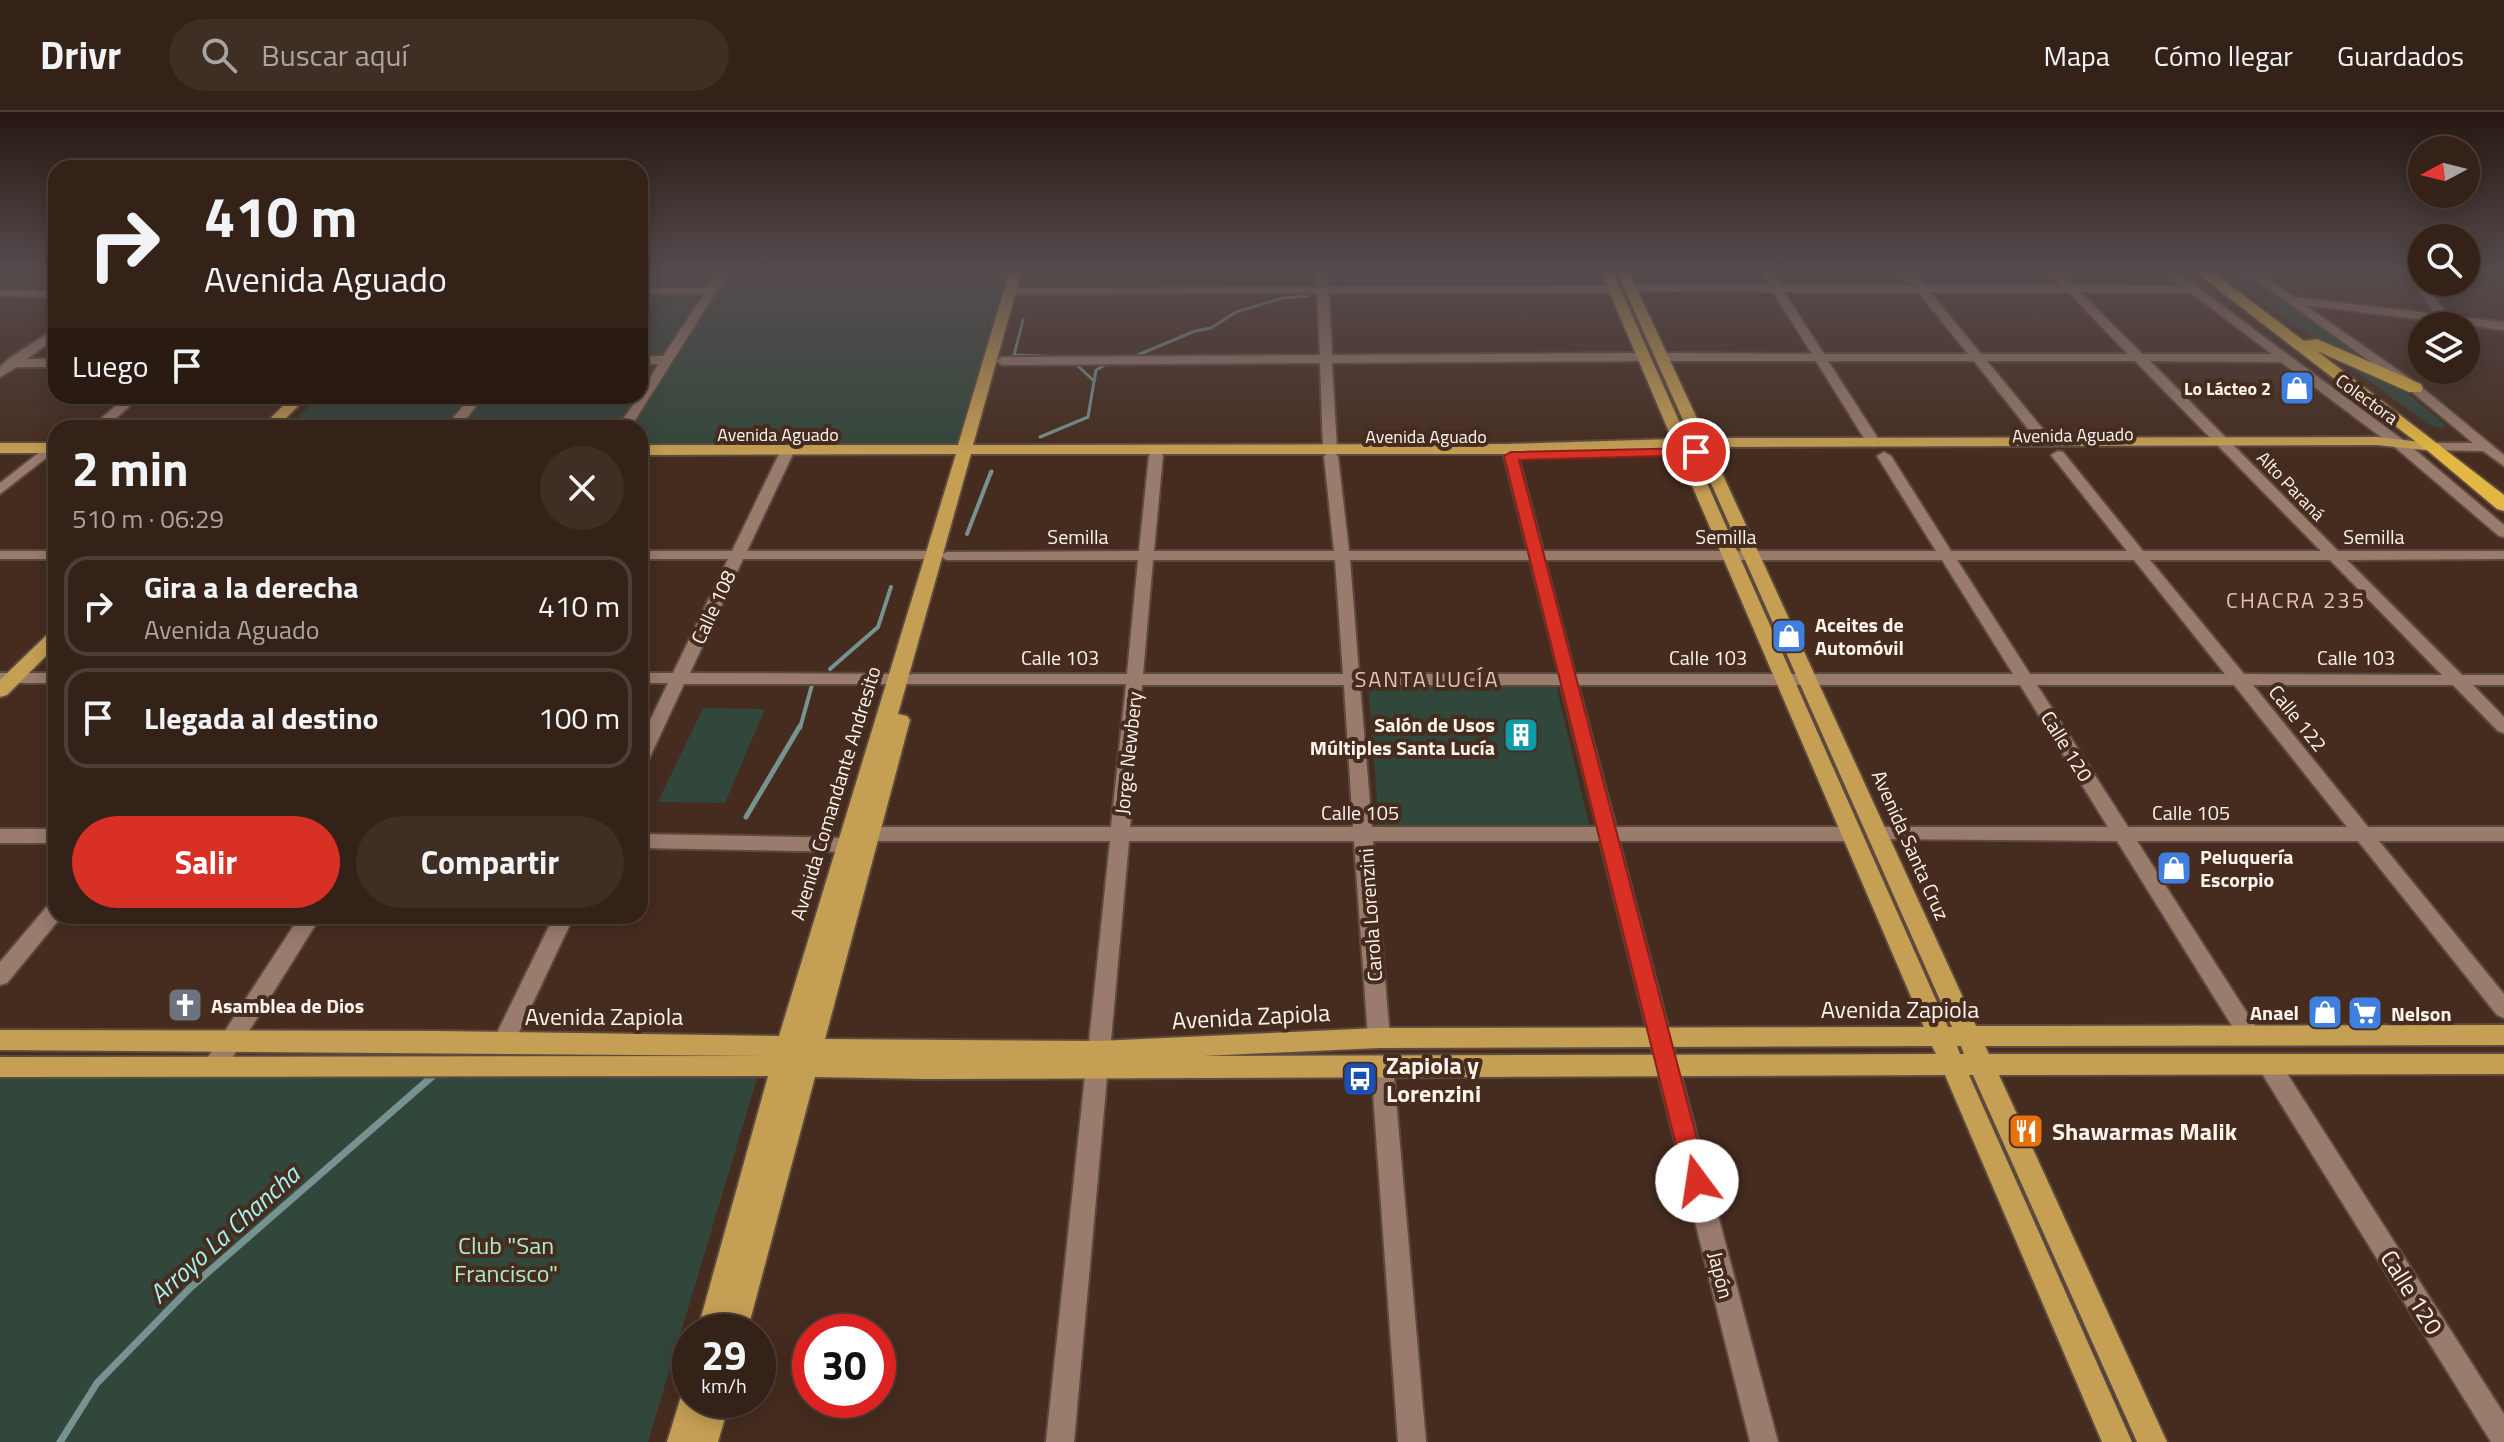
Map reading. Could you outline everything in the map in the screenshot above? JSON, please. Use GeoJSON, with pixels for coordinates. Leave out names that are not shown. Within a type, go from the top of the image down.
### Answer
{"type":"FeatureCollection","features":[{"type":"Feature","properties":{"kind":"highway"},"geometry":{"type":"LineString","coordinates":[[2284,332],[2434,447],[2504,505]]}},
{"type":"Feature","properties":{"kind":"highway"},"geometry":{"type":"LineString","coordinates":[[2291,332],[2415,388]]}},
{"type":"Feature","properties":{"kind":"main road","name":"Avenida Comandante Andresito"},"geometry":{"type":"LineString","coordinates":[[717,1314],[868,834],[906,679],[1004,332]]}},
{"type":"Feature","properties":{"kind":"main road","name":"Avenida Comandante Andresito"},"geometry":{"type":"LineString","coordinates":[[969,452],[1002,361],[1008,332]]}},
{"type":"Feature","properties":{"kind":"main road","name":"Avenida Santa Cruz"},"geometry":{"type":"LineString","coordinates":[[1633,332],[1695,448]]}},
{"type":"Feature","properties":{"kind":"main road","name":"Avenida Santa Cruz"},"geometry":{"type":"LineString","coordinates":[[1650,332],[1741,556],[1865,834],[1969,1036],[2152,1442]]}},
{"type":"Feature","properties":{"kind":"main road"},"geometry":{"type":"LineString","coordinates":[[276,420],[293,404]]}},
{"type":"Feature","properties":{"kind":"main road","name":"Avenida Aguado"},"geometry":{"type":"LineString","coordinates":[[648,452],[1156,455],[1506,449],[2228,447],[2390,452],[2402,446],[2434,447]]}},
{"type":"Feature","properties":{"kind":"main road"},"geometry":{"type":"LineString","coordinates":[[0,448],[48,448]]}},
{"type":"Feature","properties":{"kind":"main road","name":"Avenida Aguado"},"geometry":{"type":"LineString","coordinates":[[648,452],[1330,452],[1511,456],[1695,448]]}},
{"type":"Feature","properties":{"kind":"main road"},"geometry":{"type":"LineString","coordinates":[[4,683],[48,643]]}},
{"type":"Feature","properties":{"kind":"main road","name":"Avenida Comandante Andresito"},"geometry":{"type":"LineString","coordinates":[[737,1314],[849,845],[906,679]]}},
{"type":"Feature","properties":{"kind":"main road","name":"Avenida Santa Cruz"},"geometry":{"type":"LineString","coordinates":[[1865,834],[1941,1037],[2117,1442]]}},
{"type":"Feature","properties":{"kind":"main road","name":"Avenida Zapiola"},"geometry":{"type":"LineString","coordinates":[[0,1040],[503,1043],[796,1057],[926,1069],[1379,1038],[2504,1035]]}},
{"type":"Feature","properties":{"kind":"main road","name":"Avenida Zapiola"},"geometry":{"type":"LineString","coordinates":[[0,1067],[457,1067],[796,1057]]}},
{"type":"Feature","properties":{"kind":"main road","name":"Avenida Zapiola"},"geometry":{"type":"LineString","coordinates":[[1098,1058],[1382,1065],[2504,1064]]}},
{"type":"Feature","properties":{"kind":"main road"},"geometry":{"type":"LineString","coordinates":[[682,1442],[688,1418]]}},
{"type":"Feature","properties":{"kind":"main road"},"geometry":{"type":"LineString","coordinates":[[703,1442],[710,1418]]}},
{"type":"Feature","properties":{"kind":"street"},"geometry":{"type":"LineString","coordinates":[[648,389],[685,332]]}},
{"type":"Feature","properties":{"kind":"street","name":"Carola Lorenzini"},"geometry":{"type":"LineString","coordinates":[[1325,332],[1330,452],[1342,556],[1379,1038]]}},
{"type":"Feature","properties":{"kind":"street","name":"Calle 120"},"geometry":{"type":"LineString","coordinates":[[1804,332],[2250,1036]]}},
{"type":"Feature","properties":{"kind":"street","name":"Calle 122"},"geometry":{"type":"LineString","coordinates":[[1956,332],[2504,1009]]}},
{"type":"Feature","properties":{"kind":"street","name":"Alto Paraná"},"geometry":{"type":"LineString","coordinates":[[2112,332],[2504,727]]}},
{"type":"Feature","properties":{"kind":"street","name":"Colectora"},"geometry":{"type":"LineString","coordinates":[[2246,332],[2402,446],[2504,533]]}},
{"type":"Feature","properties":{"kind":"street","name":"Colectora"},"geometry":{"type":"LineString","coordinates":[[2336,332],[2415,388],[2504,462]]}},
{"type":"Feature","properties":{"kind":"street"},"geometry":{"type":"LineString","coordinates":[[0,373],[7,363],[48,337]]}},
{"type":"Feature","properties":{"kind":"street"},"geometry":{"type":"LineString","coordinates":[[1002,361],[1644,357]]}},
{"type":"Feature","properties":{"kind":"street"},"geometry":{"type":"LineString","coordinates":[[1662,357],[2281,358]]}},
{"type":"Feature","properties":{"kind":"street"},"geometry":{"type":"LineString","coordinates":[[648,360],[667,360]]}},
{"type":"Feature","properties":{"kind":"street"},"geometry":{"type":"LineString","coordinates":[[7,363],[48,363]]}},
{"type":"Feature","properties":{"kind":"street"},"geometry":{"type":"LineString","coordinates":[[106,420],[126,404]]}},
{"type":"Feature","properties":{"kind":"street"},"geometry":{"type":"LineString","coordinates":[[458,420],[472,404]]}},
{"type":"Feature","properties":{"kind":"street"},"geometry":{"type":"LineString","coordinates":[[2434,447],[2485,447]]}},
{"type":"Feature","properties":{"kind":"street"},"geometry":{"type":"LineString","coordinates":[[0,490],[48,452]]}},
{"type":"Feature","properties":{"kind":"street","name":"Calle 108"},"geometry":{"type":"LineString","coordinates":[[648,742],[786,454]]}},
{"type":"Feature","properties":{"kind":"street","name":"Jorge Newbery"},"geometry":{"type":"LineString","coordinates":[[1060,1442],[1156,455]]}},
{"type":"Feature","properties":{"kind":"street","name":"Japón"},"geometry":{"type":"LineString","coordinates":[[1511,456],[1764,1442]]}},
{"type":"Feature","properties":{"kind":"street"},"geometry":{"type":"LineString","coordinates":[[0,555],[48,555]]}},
{"type":"Feature","properties":{"kind":"street","name":"Semilla"},"geometry":{"type":"LineString","coordinates":[[648,555],[2504,555]]}},
{"type":"Feature","properties":{"kind":"street","name":"Calle 103"},"geometry":{"type":"LineString","coordinates":[[648,678],[2504,680]]}},
{"type":"Feature","properties":{"kind":"street"},"geometry":{"type":"LineString","coordinates":[[4,683],[48,679]]}},
{"type":"Feature","properties":{"kind":"street","name":"Calle 105"},"geometry":{"type":"LineString","coordinates":[[868,834],[2504,834]]}},
{"type":"Feature","properties":{"kind":"street"},"geometry":{"type":"LineString","coordinates":[[0,836],[48,836]]}},
{"type":"Feature","properties":{"kind":"street"},"geometry":{"type":"LineString","coordinates":[[648,841],[849,845]]}},
{"type":"Feature","properties":{"kind":"street"},"geometry":{"type":"LineString","coordinates":[[0,977],[48,919]]}},
{"type":"Feature","properties":{"kind":"street"},"geometry":{"type":"LineString","coordinates":[[214,1067],[306,924]]}},
{"type":"Feature","properties":{"kind":"street"},"geometry":{"type":"LineString","coordinates":[[503,1043],[560,924]]}},
{"type":"Feature","properties":{"kind":"street"},"geometry":{"type":"LineString","coordinates":[[1382,1065],[1412,1442]]}},
{"type":"Feature","properties":{"kind":"street","name":"Calle 120"},"geometry":{"type":"LineString","coordinates":[[2269,1065],[2504,1438]]}},
{"type":"Feature","properties":{"kind":"green space"},"geometry":{"type":"Polygon","coordinates":[[[648,332],[994,332],[958,448],[648,448],[648,420],[295,420],[311,404],[648,404],[648,332]]]}},
{"type":"Feature","properties":{"kind":"green space"},"geometry":{"type":"Polygon","coordinates":[[[2306,332],[2328,332],[2367,360],[2362,361],[2306,332]]]}},
{"type":"Feature","properties":{"kind":"green space"},"geometry":{"type":"Polygon","coordinates":[[[2332,354],[2393,382],[2446,425],[2443,429],[2428,424],[2332,354]]]}},
{"type":"Feature","properties":{"kind":"green space"},"geometry":{"type":"Polygon","coordinates":[[[1368,684],[1556,685],[1590,829],[1379,827],[1368,684]]]}},
{"type":"Feature","properties":{"kind":"green space"},"geometry":{"type":"Polygon","coordinates":[[[703,708],[765,709],[725,803],[658,802],[703,708]]]}},
{"type":"Feature","properties":{"kind":"green space","name":"Club \"San Francisco\""},"geometry":{"type":"Polygon","coordinates":[[[758,1075],[686,1314],[672,1314],[672,1362],[648,1442],[0,1442],[0,1079],[758,1075]]]}},
{"type":"Feature","properties":{"kind":"waterway"},"geometry":{"type":"LineString","coordinates":[[1020,332],[1014,355],[1064,357]]}},
{"type":"Feature","properties":{"kind":"waterway","name":"Arroyo La Chancha"},"geometry":{"type":"LineString","coordinates":[[1133,357],[1192,332]]}},
{"type":"Feature","properties":{"kind":"waterway"},"geometry":{"type":"LineString","coordinates":[[1077,365],[1094,381]]}},
{"type":"Feature","properties":{"kind":"waterway","name":"Arroyo La Chancha"},"geometry":{"type":"LineString","coordinates":[[1040,437],[1088,417],[1096,370],[1105,365]]}},
{"type":"Feature","properties":{"kind":"waterway","name":"Arroyo La Chancha"},"geometry":{"type":"LineString","coordinates":[[967,534],[991,472]]}},
{"type":"Feature","properties":{"kind":"waterway","name":"Arroyo La Chancha"},"geometry":{"type":"LineString","coordinates":[[830,669],[878,627],[891,587]]}},
{"type":"Feature","properties":{"kind":"waterway","name":"Arroyo La Chancha"},"geometry":{"type":"LineString","coordinates":[[800,728],[812,685]]}},
{"type":"Feature","properties":{"kind":"waterway","name":"Arroyo La Chancha"},"geometry":{"type":"LineString","coordinates":[[746,817],[800,726]]}},
{"type":"Feature","properties":{"kind":"waterway","name":"Arroyo La Chancha"},"geometry":{"type":"LineString","coordinates":[[60,1442],[97,1383],[190,1288],[435,1074]]}},
{"type":"Feature","properties":{"kind":"place","name":"Lo Lácteo 2"},"geometry":{"type":"Point","coordinates":[2297,388]}},
{"type":"Feature","properties":{"kind":"place","name":"Aceites de Automóvil"},"geometry":{"type":"Point","coordinates":[1789,636]}},
{"type":"Feature","properties":{"kind":"place","name":"Salón de Usos Múltiples Santa Lucía"},"geometry":{"type":"Point","coordinates":[1521,735]}},
{"type":"Feature","properties":{"kind":"place","name":"Peluquería Escorpio"},"geometry":{"type":"Point","coordinates":[2174,868]}},
{"type":"Feature","properties":{"kind":"place","name":"Asamblea de Dios"},"geometry":{"type":"Point","coordinates":[185,1005]}},
{"type":"Feature","properties":{"kind":"place","name":"Anael"},"geometry":{"type":"Point","coordinates":[2325,1012]}},
{"type":"Feature","properties":{"kind":"place","name":"Nelson"},"geometry":{"type":"Point","coordinates":[2365,1013]}},
{"type":"Feature","properties":{"kind":"place","name":"Zapiola y Lorenzini"},"geometry":{"type":"Point","coordinates":[1360,1079]}},
{"type":"Feature","properties":{"kind":"place","name":"Shawarmas Malik"},"geometry":{"type":"Point","coordinates":[2026,1131]}},
{"type":"Feature","properties":{"kind":"district","name":"CHACRA 235"},"geometry":{"type":"Point","coordinates":[2296,600]}},
{"type":"Feature","properties":{"kind":"district","name":"SANTA LUCÍA"},"geometry":{"type":"Point","coordinates":[1427,679]}},
{"type":"Feature","properties":{"kind":"route"},"geometry":{"type":"LineString","coordinates":[[1696,452],[1511,456],[1697,1181]]}}]}
